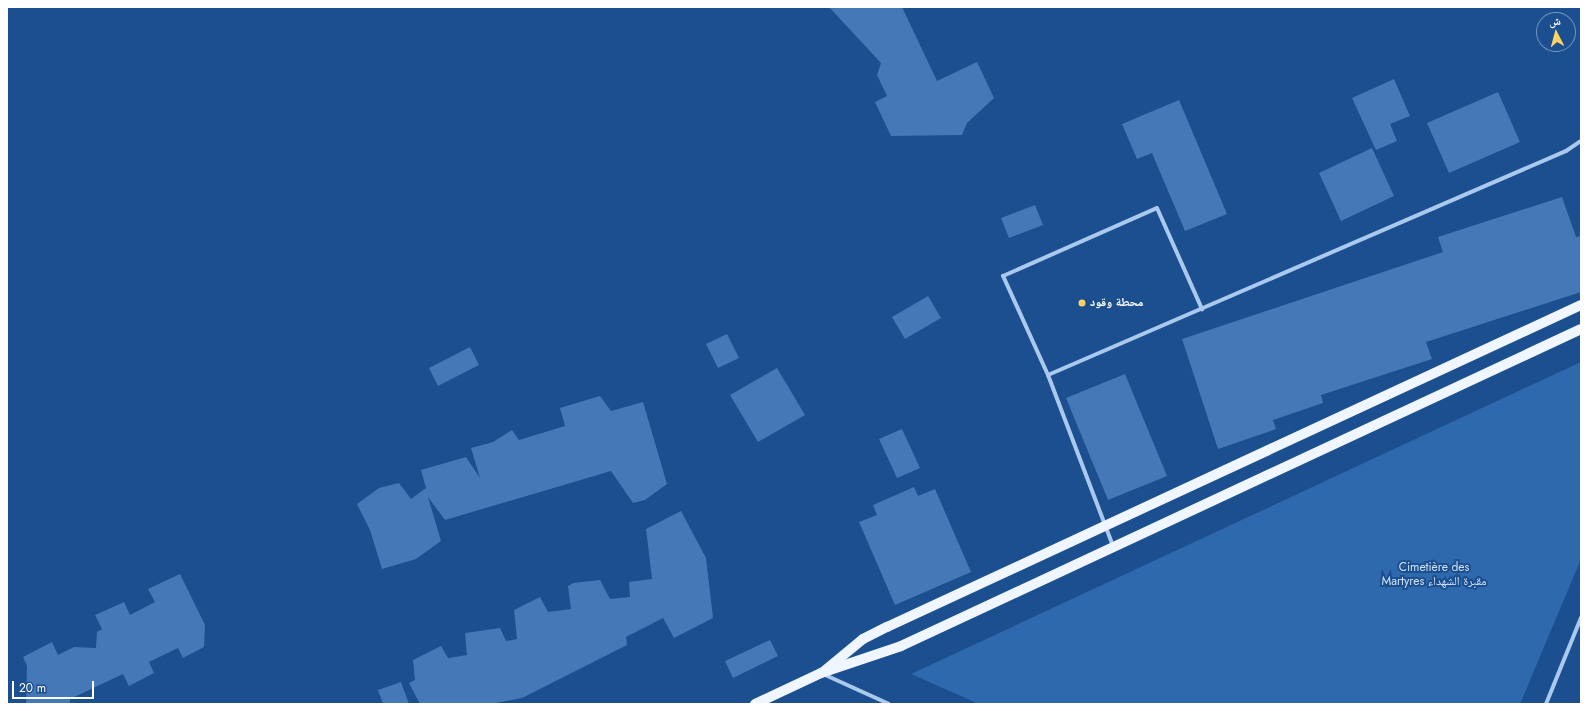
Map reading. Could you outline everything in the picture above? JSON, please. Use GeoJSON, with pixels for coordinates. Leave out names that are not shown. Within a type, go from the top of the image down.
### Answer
{"type":"FeatureCollection","features":[{"type":"Feature","properties":{"kind":"main road"},"geometry":{"type":"LineString","coordinates":[[821,673],[841,655],[869,636],[1104,525],[1581,305]]}},
{"type":"Feature","properties":{"kind":"main road"},"geometry":{"type":"LineString","coordinates":[[755,704],[821,673],[894,648],[1113,548],[1581,329]]}},
{"type":"Feature","properties":{"kind":"street"},"geometry":{"type":"LineString","coordinates":[[1048,376],[1559,154],[1581,141]]}},
{"type":"Feature","properties":{"kind":"street"},"geometry":{"type":"LineString","coordinates":[[1113,548],[1048,376],[1003,276],[1157,208],[1202,308]]}},
{"type":"Feature","properties":{"kind":"street"},"geometry":{"type":"LineString","coordinates":[[1546,704],[1581,618]]}},
{"type":"Feature","properties":{"kind":"street"},"geometry":{"type":"LineString","coordinates":[[821,673],[889,704]]}},
{"type":"Feature","properties":{"kind":"green space","name":"Cimetière des Martyres مقبرة الشهداء"},"geometry":{"type":"Polygon","coordinates":[[[1581,362],[1581,559],[1520,704],[979,704],[911,674],[1581,362]]]}},
{"type":"Feature","properties":{"kind":"building"},"geometry":{"type":"Polygon","coordinates":[[[829,7],[902,7],[937,81],[977,62],[994,98],[967,123],[962,135],[891,136],[875,102],[887,96],[877,75],[881,63],[829,7]]]}},
{"type":"Feature","properties":{"kind":"building"},"geometry":{"type":"Polygon","coordinates":[[[1394,79],[1410,116],[1390,124],[1397,141],[1376,150],[1352,98],[1394,79]]]}},
{"type":"Feature","properties":{"kind":"building"},"geometry":{"type":"Polygon","coordinates":[[[1498,92],[1520,142],[1449,173],[1427,123],[1498,92]]]}},
{"type":"Feature","properties":{"kind":"building"},"geometry":{"type":"Polygon","coordinates":[[[1179,100],[1227,214],[1185,231],[1152,153],[1137,159],[1122,124],[1179,100]]]}},
{"type":"Feature","properties":{"kind":"building"},"geometry":{"type":"Polygon","coordinates":[[[1372,148],[1394,196],[1341,221],[1319,173],[1372,148]]]}},
{"type":"Feature","properties":{"kind":"building"},"geometry":{"type":"Polygon","coordinates":[[[1562,197],[1576,237],[1581,236],[1581,292],[1426,342],[1432,359],[1321,395],[1323,403],[1273,420],[1276,429],[1218,449],[1182,339],[1443,252],[1438,237],[1562,197]]]}},
{"type":"Feature","properties":{"kind":"building"},"geometry":{"type":"Polygon","coordinates":[[[1035,205],[1043,225],[1009,238],[1001,218],[1035,205]]]}},
{"type":"Feature","properties":{"kind":"building"},"geometry":{"type":"Polygon","coordinates":[[[928,296],[941,318],[905,339],[892,317],[928,296]]]}},
{"type":"Feature","properties":{"kind":"building"},"geometry":{"type":"Polygon","coordinates":[[[727,334],[739,358],[718,368],[706,344],[727,334]]]}},
{"type":"Feature","properties":{"kind":"building"},"geometry":{"type":"Polygon","coordinates":[[[470,347],[479,365],[438,386],[429,368],[470,347]]]}},
{"type":"Feature","properties":{"kind":"building"},"geometry":{"type":"Polygon","coordinates":[[[777,368],[805,415],[758,442],[730,395],[777,368]]]}},
{"type":"Feature","properties":{"kind":"building"},"geometry":{"type":"Polygon","coordinates":[[[1125,374],[1167,476],[1108,500],[1066,398],[1125,374]]]}},
{"type":"Feature","properties":{"kind":"building"},"geometry":{"type":"Polygon","coordinates":[[[600,396],[611,411],[643,402],[667,484],[645,500],[633,503],[611,471],[445,520],[428,497],[441,541],[416,559],[382,569],[370,530],[357,504],[379,488],[399,483],[411,499],[426,488],[421,470],[466,457],[480,478],[471,448],[493,442],[512,430],[519,440],[565,426],[560,408],[600,396]]]}},
{"type":"Feature","properties":{"kind":"building"},"geometry":{"type":"Polygon","coordinates":[[[902,429],[920,468],[897,478],[879,439],[902,429]]]}},
{"type":"Feature","properties":{"kind":"building"},"geometry":{"type":"Polygon","coordinates":[[[914,487],[918,496],[935,489],[971,572],[895,605],[859,522],[877,515],[873,505],[914,487]]]}},
{"type":"Feature","properties":{"kind":"building"},"geometry":{"type":"Polygon","coordinates":[[[681,511],[706,558],[713,618],[674,638],[663,618],[626,637],[627,645],[522,698],[491,704],[420,704],[409,683],[415,680],[413,660],[441,646],[448,658],[467,655],[465,633],[500,628],[506,641],[517,639],[514,610],[540,597],[548,612],[571,609],[568,586],[573,583],[600,580],[610,599],[630,597],[629,582],[652,579],[646,529],[681,511]]]}},
{"type":"Feature","properties":{"kind":"building"},"geometry":{"type":"Polygon","coordinates":[[[180,574],[205,625],[204,647],[183,658],[178,648],[149,662],[154,673],[129,686],[123,674],[70,699],[70,704],[26,704],[27,666],[23,657],[52,642],[58,655],[74,647],[96,648],[97,632],[102,629],[95,615],[124,602],[130,615],[155,602],[148,589],[180,574]]]}},
{"type":"Feature","properties":{"kind":"building"},"geometry":{"type":"Polygon","coordinates":[[[770,640],[778,656],[733,678],[725,661],[770,640]]]}},
{"type":"Feature","properties":{"kind":"building"},"geometry":{"type":"Polygon","coordinates":[[[401,682],[409,704],[383,704],[378,690],[401,682]]]}},
{"type":"Feature","properties":{"kind":"place","name":"محطة وقود"},"geometry":{"type":"Point","coordinates":[1082,303]}}]}
